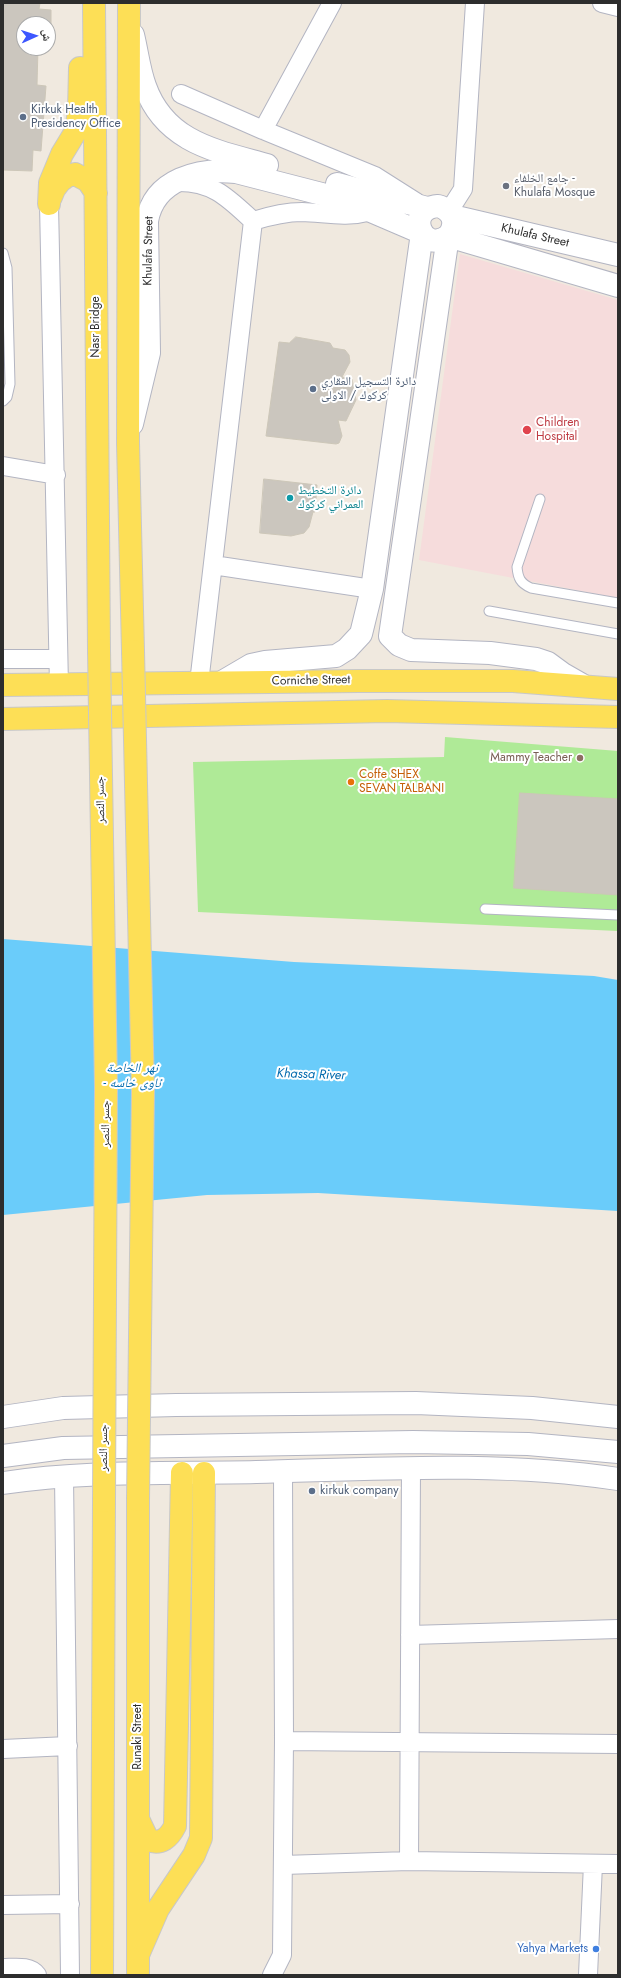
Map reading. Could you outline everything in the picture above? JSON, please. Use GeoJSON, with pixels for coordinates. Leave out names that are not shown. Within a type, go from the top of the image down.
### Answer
{"type":"FeatureCollection","features":[{"type":"Feature","properties":{"kind":"main road"},"geometry":{"type":"LineString","coordinates":[[49,204],[50,183],[60,160],[76,131],[78,121],[80,3]]}},
{"type":"Feature","properties":{"kind":"main road","name":"Nasr Bridge"},"geometry":{"type":"LineString","coordinates":[[94,3],[99,650]]}},
{"type":"Feature","properties":{"kind":"main road"},"geometry":{"type":"LineString","coordinates":[[128,443],[129,5]]}},
{"type":"Feature","properties":{"kind":"main road"},"geometry":{"type":"LineString","coordinates":[[49,204],[58,184],[65,177],[70,175],[75,174],[85,178],[96,193]]}},
{"type":"Feature","properties":{"kind":"main road","name":"Runaki Street"},"geometry":{"type":"LineString","coordinates":[[128,443],[143,1092],[138,1500],[138,1965]]}},
{"type":"Feature","properties":{"kind":"main road","name":"جسر النصر"},"geometry":{"type":"LineString","coordinates":[[99,650],[106,1087],[102,1975]]}},
{"type":"Feature","properties":{"kind":"main road","name":"Corniche Street"},"geometry":{"type":"LineString","coordinates":[[3,685],[59,686],[199,684],[222,682],[512,681],[618,689]]}},
{"type":"Feature","properties":{"kind":"main road"},"geometry":{"type":"LineString","coordinates":[[3,719],[387,711],[618,717]]}},
{"type":"Feature","properties":{"kind":"main road"},"geometry":{"type":"LineString","coordinates":[[138,1965],[158,1909],[194,1855],[201,1838],[204,1473]]}},
{"type":"Feature","properties":{"kind":"main road"},"geometry":{"type":"LineString","coordinates":[[138,1819],[148,1840],[155,1842],[163,1841],[170,1835],[175,1826],[182,1474]]}},
{"type":"Feature","properties":{"kind":"street"},"geometry":{"type":"LineString","coordinates":[[263,130],[332,3]]}},
{"type":"Feature","properties":{"kind":"street"},"geometry":{"type":"LineString","coordinates":[[427,208],[420,217],[420,228],[422,233],[429,240],[434,241],[444,239],[463,189],[475,3]]}},
{"type":"Feature","properties":{"kind":"street"},"geometry":{"type":"LineString","coordinates":[[602,3],[618,7]]}},
{"type":"Feature","properties":{"kind":"street"},"geometry":{"type":"LineString","coordinates":[[129,5],[139,61],[145,86],[149,95],[162,116],[190,140],[205,148],[427,208],[438,206],[450,221],[618,286]]}},
{"type":"Feature","properties":{"kind":"street"},"geometry":{"type":"LineString","coordinates":[[181,94],[263,130],[375,176],[427,208]]}},
{"type":"Feature","properties":{"kind":"street","name":"Khulafa Street"},"geometry":{"type":"LineString","coordinates":[[128,443],[149,353],[147,221],[149,211],[160,192],[186,177],[214,171],[236,172],[345,200],[372,210],[422,233]]}},
{"type":"Feature","properties":{"kind":"street"},"geometry":{"type":"LineString","coordinates":[[176,182],[203,183],[229,199],[253,221]]}},
{"type":"Feature","properties":{"kind":"street"},"geometry":{"type":"LineString","coordinates":[[49,204],[56,475],[59,686]]}},
{"type":"Feature","properties":{"kind":"street"},"geometry":{"type":"LineString","coordinates":[[253,221],[288,213],[354,215],[372,210]]}},
{"type":"Feature","properties":{"kind":"street"},"geometry":{"type":"LineString","coordinates":[[199,684],[253,221]]}},
{"type":"Feature","properties":{"kind":"street"},"geometry":{"type":"LineString","coordinates":[[450,221],[390,636],[394,641],[411,650],[490,653],[536,659],[548,663],[584,686]]}},
{"type":"Feature","properties":{"kind":"street","name":"Khulafa Street"},"geometry":{"type":"LineString","coordinates":[[450,221],[618,255]]}},
{"type":"Feature","properties":{"kind":"street"},"geometry":{"type":"LineString","coordinates":[[222,682],[251,665],[258,663],[336,656],[347,649],[361,634],[372,589],[422,233]]}},
{"type":"Feature","properties":{"kind":"street"},"geometry":{"type":"LineString","coordinates":[[3,466],[56,475]]}},
{"type":"Feature","properties":{"kind":"street"},"geometry":{"type":"LineString","coordinates":[[213,565],[372,589]]}},
{"type":"Feature","properties":{"kind":"street"},"geometry":{"type":"LineString","coordinates":[[361,634],[390,636]]}},
{"type":"Feature","properties":{"kind":"street"},"geometry":{"type":"LineString","coordinates":[[3,659],[58,659]]}},
{"type":"Feature","properties":{"kind":"street"},"geometry":{"type":"LineString","coordinates":[[3,1417],[62,1408],[176,1405],[416,1404],[532,1408],[618,1417]]}},
{"type":"Feature","properties":{"kind":"street"},"geometry":{"type":"LineString","coordinates":[[321,1470],[378,1443]]}},
{"type":"Feature","properties":{"kind":"street"},"geometry":{"type":"LineString","coordinates":[[3,1456],[63,1448],[378,1443],[528,1444],[618,1452]]}},
{"type":"Feature","properties":{"kind":"street"},"geometry":{"type":"LineString","coordinates":[[409,1861],[411,1467]]}},
{"type":"Feature","properties":{"kind":"street"},"geometry":{"type":"LineString","coordinates":[[3,1483],[64,1476],[411,1467],[502,1467],[549,1470],[618,1479]]}},
{"type":"Feature","properties":{"kind":"street"},"geometry":{"type":"LineString","coordinates":[[272,1975],[282,1955],[284,1741],[283,1471]]}},
{"type":"Feature","properties":{"kind":"street"},"geometry":{"type":"LineString","coordinates":[[64,1476],[70,1975]]}},
{"type":"Feature","properties":{"kind":"street"},"geometry":{"type":"LineString","coordinates":[[410,1634],[618,1629]]}},
{"type":"Feature","properties":{"kind":"street"},"geometry":{"type":"LineString","coordinates":[[284,1741],[618,1744]]}},
{"type":"Feature","properties":{"kind":"street"},"geometry":{"type":"LineString","coordinates":[[3,1749],[68,1746]]}},
{"type":"Feature","properties":{"kind":"street"},"geometry":{"type":"LineString","coordinates":[[283,1865],[409,1861],[618,1864]]}},
{"type":"Feature","properties":{"kind":"street"},"geometry":{"type":"LineString","coordinates":[[588,1975],[593,1864]]}},
{"type":"Feature","properties":{"kind":"street"},"geometry":{"type":"LineString","coordinates":[[3,1905],[70,1904]]}},
{"type":"Feature","properties":{"kind":"street"},"geometry":{"type":"LineString","coordinates":[[3,1968],[26,1968],[34,1971],[37,1975]]}},
{"type":"Feature","properties":{"kind":"lane"},"geometry":{"type":"LineString","coordinates":[[3,253],[7,268],[5,285],[6,344],[10,384],[7,398],[3,401]]}},
{"type":"Feature","properties":{"kind":"lane"},"geometry":{"type":"LineString","coordinates":[[540,499],[517,567],[518,577],[523,584],[531,588],[618,603]]}},
{"type":"Feature","properties":{"kind":"lane"},"geometry":{"type":"LineString","coordinates":[[488,611],[618,634]]}},
{"type":"Feature","properties":{"kind":"lane"},"geometry":{"type":"LineString","coordinates":[[485,909],[618,915]]}},
{"type":"Feature","properties":{"kind":"shaded area","name":"Children Hospital"},"geometry":{"type":"Polygon","coordinates":[[[460,254],[618,300],[618,598],[419,560],[460,254]]]}},
{"type":"Feature","properties":{"kind":"green space"},"geometry":{"type":"Polygon","coordinates":[[[445,737],[618,751],[618,931],[198,912],[193,762],[444,757],[445,737]]]}},
{"type":"Feature","properties":{"kind":"water","name":"نهر الخاصة - ئاوی خاسە"},"geometry":{"type":"Polygon","coordinates":[[[3,939],[294,962],[594,976],[618,980],[618,1211],[318,1193],[207,1195],[3,1215],[3,939]]]}},
{"type":"Feature","properties":{"kind":"building","name":"Kirkuk Health Presidency Office"},"geometry":{"type":"Polygon","coordinates":[[[3,3],[40,3],[39,9],[51,10],[51,16],[16,16],[16,56],[38,56],[37,85],[46,86],[41,151],[33,150],[32,171],[3,170],[3,3]]]}},
{"type":"Feature","properties":{"kind":"building","name":"دائرة التسجيل العقاري كركوك / الاولى"},"geometry":{"type":"Polygon","coordinates":[[[296,337],[330,343],[333,348],[345,350],[349,355],[350,362],[342,377],[352,379],[356,400],[346,421],[338,420],[342,436],[339,443],[336,444],[266,436],[279,342],[289,343],[296,337]]]}},
{"type":"Feature","properties":{"kind":"building","name":"دائرة التخطيط العمراني كركوك"},"geometry":{"type":"Polygon","coordinates":[[[264,479],[317,485],[315,512],[313,512],[309,527],[304,533],[291,536],[260,533],[264,479]]]}},
{"type":"Feature","properties":{"kind":"building"},"geometry":{"type":"Polygon","coordinates":[[[520,793],[618,799],[618,895],[514,888],[520,793]]]}},
{"type":"Feature","properties":{"kind":"place","name":"Kirkuk Health Presidency Office"},"geometry":{"type":"Point","coordinates":[23,117]}},
{"type":"Feature","properties":{"kind":"place","name":"جامع الخلفاء - Khulafa Mosque"},"geometry":{"type":"Point","coordinates":[506,186]}},
{"type":"Feature","properties":{"kind":"place","name":"دائرة التسجيل العقاري كركوك / الاولى"},"geometry":{"type":"Point","coordinates":[313,389]}},
{"type":"Feature","properties":{"kind":"place","name":"Children Hospital"},"geometry":{"type":"Point","coordinates":[527,430]}},
{"type":"Feature","properties":{"kind":"place","name":"دائرة التخطيط العمراني كركوك"},"geometry":{"type":"Point","coordinates":[290,498]}},
{"type":"Feature","properties":{"kind":"place","name":"Mammy Teacher"},"geometry":{"type":"Point","coordinates":[580,758]}},
{"type":"Feature","properties":{"kind":"place","name":"Coffe SHEX SEVAN TALBANI"},"geometry":{"type":"Point","coordinates":[351,782]}},
{"type":"Feature","properties":{"kind":"place","name":"kirkuk company"},"geometry":{"type":"Point","coordinates":[312,1491]}},
{"type":"Feature","properties":{"kind":"place","name":"Yahya Markets"},"geometry":{"type":"Point","coordinates":[596,1949]}},
{"type":"Feature","properties":{"kind":"water label","name":"Khassa River"},"geometry":{"type":"Point","coordinates":[311,1075]}}]}
